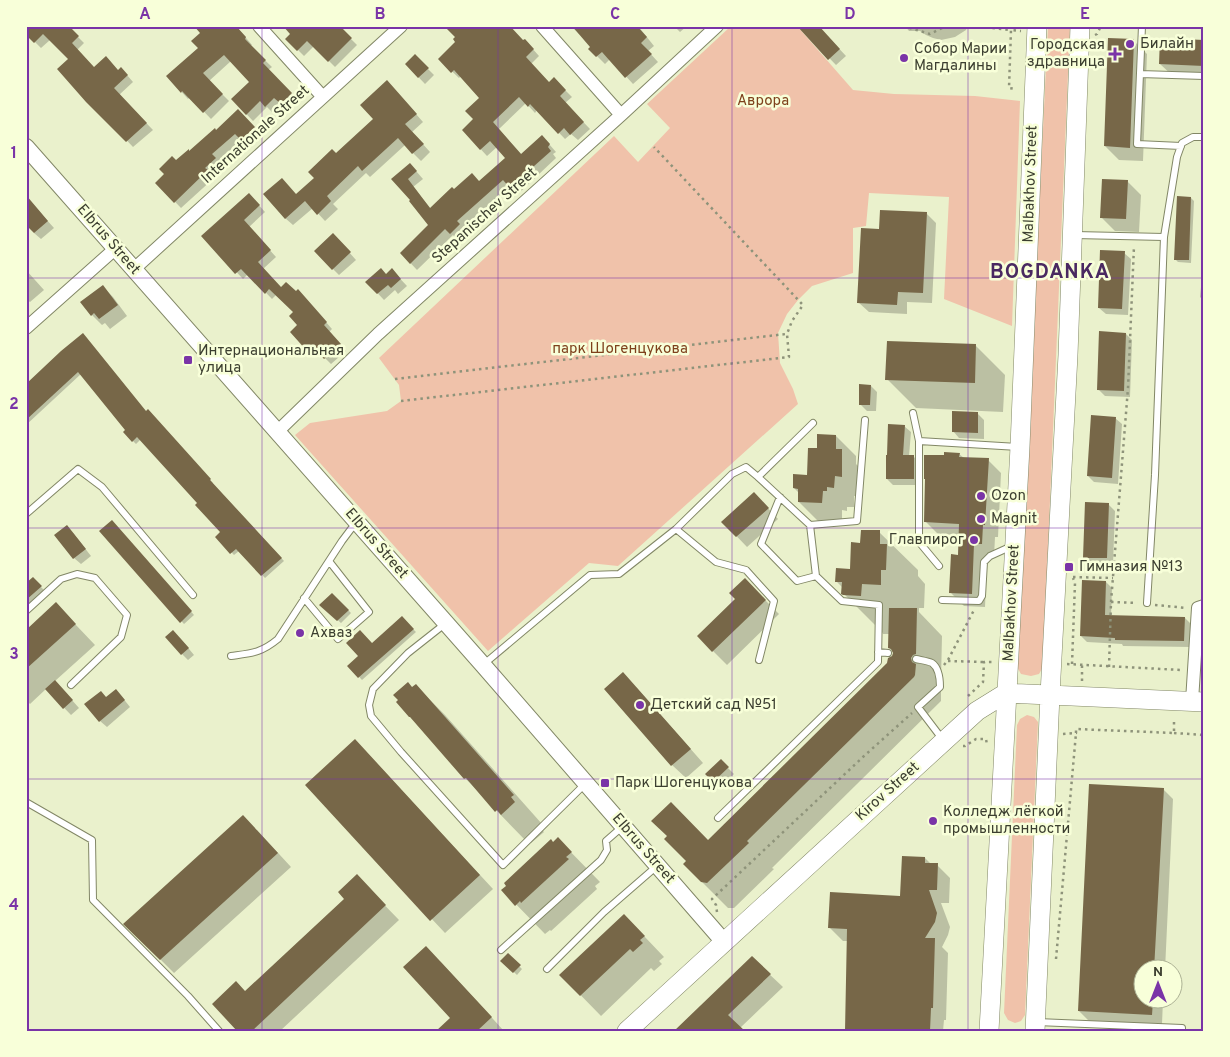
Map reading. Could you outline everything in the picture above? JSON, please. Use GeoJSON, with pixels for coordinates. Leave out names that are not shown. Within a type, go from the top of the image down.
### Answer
{"type":"FeatureCollection","features":[{"type":"Feature","properties":{"kind":"main road"},"geometry":{"type":"LineString","coordinates":[[1035,1026],[1068,355],[1080,26]]}},
{"type":"Feature","properties":{"kind":"main road","name":"Malbakhov Street"},"geometry":{"type":"LineString","coordinates":[[989,1031],[1020,447],[1031,29]]}},
{"type":"Feature","properties":{"kind":"main road"},"geometry":{"type":"LineString","coordinates":[[1006,693],[1198,701]]}},
{"type":"Feature","properties":{"kind":"main road","name":"Kirov Street"},"geometry":{"type":"LineString","coordinates":[[627,1031],[724,942],[951,743],[977,711],[1006,693]]}},
{"type":"Feature","properties":{"kind":"street"},"geometry":{"type":"LineString","coordinates":[[259,26],[322,96]]}},
{"type":"Feature","properties":{"kind":"street","name":"Internationale Street"},"geometry":{"type":"LineString","coordinates":[[134,269],[401,26]]}},
{"type":"Feature","properties":{"kind":"street"},"geometry":{"type":"LineString","coordinates":[[542,26],[621,115]]}},
{"type":"Feature","properties":{"kind":"street","name":"Stepanischev Street"},"geometry":{"type":"LineString","coordinates":[[277,432],[378,334],[717,26]]}},
{"type":"Feature","properties":{"kind":"street","name":"Elbrus Street"},"geometry":{"type":"LineString","coordinates":[[26,148],[483,665],[724,942]]}},
{"type":"Feature","properties":{"kind":"street"},"geometry":{"type":"LineString","coordinates":[[28,324],[116,248]]}},
{"type":"Feature","properties":{"kind":"street"},"geometry":{"type":"LineString","coordinates":[[1198,701],[1194,671],[1198,608],[1204,606]]}},
{"type":"Feature","properties":{"kind":"lane"},"geometry":{"type":"LineString","coordinates":[[1142,26],[1137,144],[1181,146]]}},
{"type":"Feature","properties":{"kind":"lane"},"geometry":{"type":"LineString","coordinates":[[1140,74],[1204,76]]}},
{"type":"Feature","properties":{"kind":"lane"},"geometry":{"type":"LineString","coordinates":[[1147,604],[1155,475],[1164,237],[1177,157],[1182,143],[1193,137],[1204,137]]}},
{"type":"Feature","properties":{"kind":"lane"},"geometry":{"type":"LineString","coordinates":[[1072,234],[1164,237]]}},
{"type":"Feature","properties":{"kind":"lane"},"geometry":{"type":"LineString","coordinates":[[913,413],[919,441],[919,542],[939,566]]}},
{"type":"Feature","properties":{"kind":"lane"},"geometry":{"type":"LineString","coordinates":[[810,525],[857,521],[865,420]]}},
{"type":"Feature","properties":{"kind":"lane"},"geometry":{"type":"LineString","coordinates":[[758,477],[813,423]]}},
{"type":"Feature","properties":{"kind":"lane"},"geometry":{"type":"LineString","coordinates":[[919,441],[1020,447]]}},
{"type":"Feature","properties":{"kind":"lane"},"geometry":{"type":"LineString","coordinates":[[483,665],[590,575],[619,574],[676,529],[732,474],[746,467],[810,525],[816,576],[842,601],[879,605],[878,662],[718,818]]}},
{"type":"Feature","properties":{"kind":"lane"},"geometry":{"type":"LineString","coordinates":[[26,514],[78,470],[102,487],[193,595]]}},
{"type":"Feature","properties":{"kind":"lane"},"geometry":{"type":"LineString","coordinates":[[780,497],[761,544],[797,581],[816,576]]}},
{"type":"Feature","properties":{"kind":"lane"},"geometry":{"type":"LineString","coordinates":[[231,656],[256,652],[268,647],[278,639],[351,528],[358,523]]}},
{"type":"Feature","properties":{"kind":"lane"},"geometry":{"type":"LineString","coordinates":[[676,529],[716,562],[746,570],[774,601],[759,660]]}},
{"type":"Feature","properties":{"kind":"lane"},"geometry":{"type":"LineString","coordinates":[[942,600],[979,601],[982,596],[984,562],[990,556],[1014,545]]}},
{"type":"Feature","properties":{"kind":"lane"},"geometry":{"type":"LineString","coordinates":[[304,598],[338,639],[369,612],[329,561]]}},
{"type":"Feature","properties":{"kind":"lane"},"geometry":{"type":"LineString","coordinates":[[26,611],[61,579],[77,574],[95,578],[126,615],[121,637],[71,685]]}},
{"type":"Feature","properties":{"kind":"lane"},"geometry":{"type":"LineString","coordinates":[[446,623],[408,653],[373,689],[370,705],[371,716],[401,752],[503,865],[586,783]]}},
{"type":"Feature","properties":{"kind":"lane"},"geometry":{"type":"LineString","coordinates":[[878,652],[888,653]]}},
{"type":"Feature","properties":{"kind":"lane"},"geometry":{"type":"LineString","coordinates":[[916,659],[932,663],[940,680],[940,687],[918,707],[951,743]]}},
{"type":"Feature","properties":{"kind":"lane"},"geometry":{"type":"LineString","coordinates":[[26,802],[92,840],[94,900],[188,996],[219,1031]]}},
{"type":"Feature","properties":{"kind":"lane"},"geometry":{"type":"LineString","coordinates":[[501,950],[601,860],[607,850],[606,841],[623,826]]}},
{"type":"Feature","properties":{"kind":"lane"},"geometry":{"type":"LineString","coordinates":[[547,970],[604,912],[658,866]]}},
{"type":"Feature","properties":{"kind":"lane"},"geometry":{"type":"LineString","coordinates":[[1035,1026],[1182,1028],[1182,1031]]}},
{"type":"Feature","properties":{"kind":"path"},"geometry":{"type":"LineString","coordinates":[[903,26],[930,34],[946,26]]}},
{"type":"Feature","properties":{"kind":"path"},"geometry":{"type":"LineString","coordinates":[[973,26],[1031,29]]}},
{"type":"Feature","properties":{"kind":"path"},"geometry":{"type":"LineString","coordinates":[[1011,28],[1009,88],[1016,89]]}},
{"type":"Feature","properties":{"kind":"path"},"geometry":{"type":"LineString","coordinates":[[401,401],[789,357],[787,334],[792,321],[803,305],[654,147]]}},
{"type":"Feature","properties":{"kind":"path"},"geometry":{"type":"LineString","coordinates":[[1109,667],[1111,602],[1128,388],[1134,236]]}},
{"type":"Feature","properties":{"kind":"path"},"geometry":{"type":"LineString","coordinates":[[396,379],[787,334]]}},
{"type":"Feature","properties":{"kind":"path"},"geometry":{"type":"LineString","coordinates":[[1071,572],[1075,583],[1072,665]]}},
{"type":"Feature","properties":{"kind":"path"},"geometry":{"type":"LineString","coordinates":[[1073,577],[1113,578]]}},
{"type":"Feature","properties":{"kind":"path"},"geometry":{"type":"LineString","coordinates":[[936,668],[943,666],[947,661],[979,601]]}},
{"type":"Feature","properties":{"kind":"path"},"geometry":{"type":"LineString","coordinates":[[947,661],[998,662]]}},
{"type":"Feature","properties":{"kind":"path"},"geometry":{"type":"LineString","coordinates":[[964,700],[983,682],[984,662]]}},
{"type":"Feature","properties":{"kind":"path"},"geometry":{"type":"LineString","coordinates":[[1063,663],[1194,671]]}},
{"type":"Feature","properties":{"kind":"path"},"geometry":{"type":"LineString","coordinates":[[1082,665],[1082,683]]}},
{"type":"Feature","properties":{"kind":"path"},"geometry":{"type":"LineString","coordinates":[[717,913],[716,904],[712,899],[918,707]]}},
{"type":"Feature","properties":{"kind":"path"},"geometry":{"type":"LineString","coordinates":[[1174,720],[1174,733]]}},
{"type":"Feature","properties":{"kind":"path"},"geometry":{"type":"LineString","coordinates":[[1055,962],[1076,728],[1204,735]]}},
{"type":"Feature","properties":{"kind":"path"},"geometry":{"type":"LineString","coordinates":[[1058,734],[1076,733]]}},
{"type":"Feature","properties":{"kind":"path"},"geometry":{"type":"LineString","coordinates":[[951,743],[965,746],[976,739],[986,738]]}},
{"type":"Feature","properties":{"kind":"green space","name":"парк Шогенцукова"},"geometry":{"type":"Polygon","coordinates":[[[731,26],[797,26],[853,90],[894,94],[975,96],[1020,101],[1012,326],[944,299],[949,197],[869,193],[866,226],[853,228],[853,273],[812,286],[787,314],[778,333],[780,363],[798,404],[618,566],[589,563],[488,651],[295,435],[310,423],[387,411],[401,401],[399,385],[379,358],[614,136],[638,162],[670,128],[647,104],[731,26]]]}},
{"type":"Feature","properties":{"kind":"green space"},"geometry":{"type":"Polygon","coordinates":[[[1048,26],[1070,26],[1043,667],[1039,674],[1031,676],[1021,674],[1017,667],[1048,26]]]}},
{"type":"Feature","properties":{"kind":"green space"},"geometry":{"type":"Polygon","coordinates":[[[1027,715],[1034,717],[1038,722],[1025,1015],[1021,1021],[1015,1023],[1008,1020],[1004,1013],[1017,725],[1020,719],[1027,715]]]}},
{"type":"Feature","properties":{"kind":"building"},"geometry":{"type":"Polygon","coordinates":[[[26,26],[69,26],[79,36],[72,43],[94,67],[106,56],[118,70],[121,67],[128,75],[114,88],[147,123],[126,142],[86,102],[57,69],[68,59],[43,34],[34,43],[26,35],[26,26]]]}},
{"type":"Feature","properties":{"kind":"building"},"geometry":{"type":"Polygon","coordinates":[[[194,26],[236,26],[246,37],[245,39],[266,60],[263,63],[292,93],[281,104],[274,98],[265,107],[260,101],[246,115],[231,99],[249,82],[224,55],[203,73],[223,94],[203,113],[166,76],[198,48],[191,41],[200,33],[194,26]]]}},
{"type":"Feature","properties":{"kind":"building"},"geometry":{"type":"Polygon","coordinates":[[[283,26],[340,26],[352,38],[328,62],[307,41],[297,51],[285,39],[290,34],[283,26]]]}},
{"type":"Feature","properties":{"kind":"building"},"geometry":{"type":"Polygon","coordinates":[[[444,26],[510,26],[534,49],[526,57],[549,82],[554,77],[566,90],[560,96],[584,122],[570,135],[564,128],[558,134],[530,104],[528,107],[519,97],[493,122],[521,154],[542,135],[550,144],[548,147],[551,151],[510,188],[503,180],[457,221],[460,224],[450,234],[445,229],[410,264],[400,253],[428,225],[410,200],[391,179],[410,163],[417,171],[408,179],[430,208],[452,187],[454,189],[472,173],[479,181],[505,158],[490,141],[480,150],[462,130],[473,119],[465,111],[479,98],[454,70],[451,73],[438,59],[455,42],[453,39],[455,37],[444,26]]]}},
{"type":"Feature","properties":{"kind":"building"},"geometry":{"type":"Polygon","coordinates":[[[572,26],[637,26],[647,37],[641,43],[652,54],[625,78],[602,52],[596,57],[572,26]]]}},
{"type":"Feature","properties":{"kind":"building"},"geometry":{"type":"Polygon","coordinates":[[[797,26],[819,26],[840,49],[828,60],[797,26]]]}},
{"type":"Feature","properties":{"kind":"building"},"geometry":{"type":"Polygon","coordinates":[[[1108,38],[1134,39],[1130,148],[1104,146],[1108,38]]]}},
{"type":"Feature","properties":{"kind":"building"},"geometry":{"type":"Polygon","coordinates":[[[1160,38],[1204,40],[1204,66],[1159,64],[1160,38]]]}},
{"type":"Feature","properties":{"kind":"building"},"geometry":{"type":"Polygon","coordinates":[[[415,54],[429,68],[418,78],[405,64],[415,54]]]}},
{"type":"Feature","properties":{"kind":"building"},"geometry":{"type":"Polygon","coordinates":[[[387,80],[417,114],[405,124],[424,144],[412,154],[398,138],[362,171],[358,166],[327,196],[331,201],[317,215],[305,201],[285,219],[263,194],[282,178],[296,194],[314,178],[308,172],[332,149],[336,153],[373,119],[360,105],[387,80]]]}},
{"type":"Feature","properties":{"kind":"building"},"geometry":{"type":"Polygon","coordinates":[[[238,109],[255,127],[241,140],[235,134],[212,154],[216,158],[205,168],[208,170],[174,203],[155,183],[164,174],[159,169],[172,156],[176,160],[189,149],[189,151],[215,128],[216,130],[238,109]]]}},
{"type":"Feature","properties":{"kind":"building"},"geometry":{"type":"Polygon","coordinates":[[[1102,179],[1128,180],[1126,219],[1100,218],[1102,179]]]}},
{"type":"Feature","properties":{"kind":"building"},"geometry":{"type":"Polygon","coordinates":[[[249,193],[260,205],[244,220],[271,250],[258,262],[281,287],[286,282],[296,291],[298,289],[327,322],[324,325],[341,344],[324,359],[313,346],[307,351],[290,332],[297,325],[289,316],[293,312],[269,289],[265,294],[241,269],[235,274],[201,236],[249,193]]]}},
{"type":"Feature","properties":{"kind":"building"},"geometry":{"type":"Polygon","coordinates":[[[26,195],[48,221],[34,233],[26,225],[26,195]]]}},
{"type":"Feature","properties":{"kind":"building"},"geometry":{"type":"Polygon","coordinates":[[[1177,196],[1191,197],[1189,260],[1174,260],[1177,196]]]}},
{"type":"Feature","properties":{"kind":"building"},"geometry":{"type":"Polygon","coordinates":[[[880,210],[927,212],[923,293],[898,292],[897,305],[857,303],[861,228],[879,229],[880,210]]]}},
{"type":"Feature","properties":{"kind":"building"},"geometry":{"type":"Polygon","coordinates":[[[333,233],[351,252],[332,270],[314,251],[333,233]]]}},
{"type":"Feature","properties":{"kind":"building"},"geometry":{"type":"Polygon","coordinates":[[[1100,250],[1125,251],[1122,309],[1098,308],[1100,250]]]}},
{"type":"Feature","properties":{"kind":"building"},"geometry":{"type":"Polygon","coordinates":[[[381,268],[386,274],[392,268],[401,279],[391,288],[388,285],[377,294],[365,282],[381,268]]]}},
{"type":"Feature","properties":{"kind":"building"},"geometry":{"type":"Polygon","coordinates":[[[103,285],[118,305],[99,319],[94,313],[91,316],[80,302],[103,285]]]}},
{"type":"Feature","properties":{"kind":"building"},"geometry":{"type":"Polygon","coordinates":[[[1099,331],[1126,333],[1124,391],[1097,390],[1099,331]]]}},
{"type":"Feature","properties":{"kind":"building"},"geometry":{"type":"Polygon","coordinates":[[[83,333],[146,411],[148,409],[282,558],[261,576],[236,549],[230,554],[215,537],[220,532],[195,505],[197,503],[137,437],[132,442],[123,432],[125,430],[78,372],[26,420],[26,384],[83,333]]]}},
{"type":"Feature","properties":{"kind":"building"},"geometry":{"type":"Polygon","coordinates":[[[887,341],[976,344],[975,383],[885,380],[887,341]]]}},
{"type":"Feature","properties":{"kind":"building"},"geometry":{"type":"Polygon","coordinates":[[[859,384],[871,385],[870,405],[859,405],[859,384]]]}},
{"type":"Feature","properties":{"kind":"building"},"geometry":{"type":"Polygon","coordinates":[[[952,411],[978,412],[978,433],[952,432],[952,411]]]}},
{"type":"Feature","properties":{"kind":"building"},"geometry":{"type":"Polygon","coordinates":[[[1091,415],[1116,417],[1112,478],[1087,476],[1091,415]]]}},
{"type":"Feature","properties":{"kind":"building"},"geometry":{"type":"Polygon","coordinates":[[[888,424],[905,425],[903,455],[914,455],[914,479],[886,479],[888,424]]]}},
{"type":"Feature","properties":{"kind":"building"},"geometry":{"type":"Polygon","coordinates":[[[817,434],[836,435],[836,449],[842,449],[842,477],[835,476],[834,488],[827,487],[827,491],[823,491],[822,503],[798,502],[798,489],[793,488],[793,474],[807,475],[808,448],[817,448],[817,434]]]}},
{"type":"Feature","properties":{"kind":"building"},"geometry":{"type":"Polygon","coordinates":[[[944,452],[960,453],[959,457],[989,458],[985,525],[983,525],[982,544],[974,544],[972,594],[949,593],[951,554],[958,555],[959,524],[924,522],[924,455],[944,455],[944,452]]]}},
{"type":"Feature","properties":{"kind":"building"},"geometry":{"type":"Polygon","coordinates":[[[754,492],[769,508],[736,537],[721,522],[754,492]]]}},
{"type":"Feature","properties":{"kind":"building"},"geometry":{"type":"Polygon","coordinates":[[[1085,502],[1109,503],[1107,558],[1083,558],[1085,502]]]}},
{"type":"Feature","properties":{"kind":"building"},"geometry":{"type":"Polygon","coordinates":[[[112,520],[192,611],[180,623],[99,531],[112,520]]]}},
{"type":"Feature","properties":{"kind":"building"},"geometry":{"type":"Polygon","coordinates":[[[67,525],[86,549],[73,559],[54,535],[67,525]]]}},
{"type":"Feature","properties":{"kind":"building"},"geometry":{"type":"Polygon","coordinates":[[[861,530],[880,530],[880,544],[887,544],[886,570],[881,570],[881,585],[862,584],[861,596],[843,595],[841,594],[842,582],[835,582],[836,568],[850,569],[851,542],[860,543],[861,530]]]}},
{"type":"Feature","properties":{"kind":"building"},"geometry":{"type":"Polygon","coordinates":[[[33,577],[42,586],[26,600],[26,583],[33,577]]]}},
{"type":"Feature","properties":{"kind":"building"},"geometry":{"type":"Polygon","coordinates":[[[745,578],[766,600],[712,652],[697,636],[735,599],[729,593],[745,578]]]}},
{"type":"Feature","properties":{"kind":"building"},"geometry":{"type":"Polygon","coordinates":[[[1082,580],[1106,581],[1105,615],[1185,617],[1184,641],[1115,640],[1115,638],[1080,636],[1082,580]]]}},
{"type":"Feature","properties":{"kind":"building"},"geometry":{"type":"Polygon","coordinates":[[[332,593],[349,610],[337,621],[319,605],[332,593]]]}},
{"type":"Feature","properties":{"kind":"building"},"geometry":{"type":"Polygon","coordinates":[[[56,602],[76,624],[26,669],[26,630],[56,602]]]}},
{"type":"Feature","properties":{"kind":"building"},"geometry":{"type":"Polygon","coordinates":[[[889,608],[917,608],[916,654],[911,658],[912,662],[916,664],[914,677],[747,841],[749,843],[707,883],[701,882],[683,864],[686,861],[664,839],[667,836],[651,821],[671,802],[708,840],[887,663],[888,658],[893,653],[888,648],[889,608]]]}},
{"type":"Feature","properties":{"kind":"building"},"geometry":{"type":"Polygon","coordinates":[[[402,616],[414,629],[358,678],[347,666],[358,656],[346,643],[360,630],[372,643],[402,616]]]}},
{"type":"Feature","properties":{"kind":"building"},"geometry":{"type":"Polygon","coordinates":[[[173,630],[189,648],[181,655],[165,637],[173,630]]]}},
{"type":"Feature","properties":{"kind":"building"},"geometry":{"type":"Polygon","coordinates":[[[623,672],[691,749],[671,766],[604,689],[623,672]]]}},
{"type":"Feature","properties":{"kind":"building"},"geometry":{"type":"Polygon","coordinates":[[[55,680],[73,700],[63,709],[45,689],[55,680]]]}},
{"type":"Feature","properties":{"kind":"building"},"geometry":{"type":"Polygon","coordinates":[[[408,682],[412,687],[416,684],[514,795],[511,797],[515,802],[501,815],[497,810],[495,812],[466,778],[464,779],[396,702],[398,700],[393,695],[408,682]]]}},
{"type":"Feature","properties":{"kind":"building"},"geometry":{"type":"Polygon","coordinates":[[[116,689],[125,700],[99,722],[84,704],[101,691],[106,697],[116,689]]]}},
{"type":"Feature","properties":{"kind":"building"},"geometry":{"type":"Polygon","coordinates":[[[355,739],[480,875],[430,921],[305,785],[355,739]]]}},
{"type":"Feature","properties":{"kind":"building"},"geometry":{"type":"Polygon","coordinates":[[[721,759],[729,767],[713,782],[705,774],[721,759]]]}},
{"type":"Feature","properties":{"kind":"building"},"geometry":{"type":"Polygon","coordinates":[[[1089,784],[1164,788],[1155,960],[1132,960],[1132,1010],[1152,1010],[1152,1015],[1078,1011],[1089,784]]]}},
{"type":"Feature","properties":{"kind":"building"},"geometry":{"type":"Polygon","coordinates":[[[243,815],[278,853],[160,960],[123,924],[243,815]]]}},
{"type":"Feature","properties":{"kind":"building"},"geometry":{"type":"Polygon","coordinates":[[[558,837],[572,852],[566,857],[569,859],[521,903],[520,901],[515,906],[501,890],[506,886],[504,883],[551,839],[553,842],[558,837]]]}},
{"type":"Feature","properties":{"kind":"building"},"geometry":{"type":"Polygon","coordinates":[[[902,856],[925,857],[925,863],[938,863],[937,890],[929,890],[937,913],[935,922],[925,938],[935,938],[933,1008],[931,1008],[930,1031],[845,1031],[847,929],[828,928],[830,892],[900,896],[902,856]]]}},
{"type":"Feature","properties":{"kind":"building"},"geometry":{"type":"Polygon","coordinates":[[[357,874],[386,905],[252,1031],[237,1031],[212,1004],[236,981],[245,991],[344,899],[338,892],[357,874]]]}},
{"type":"Feature","properties":{"kind":"building"},"geometry":{"type":"Polygon","coordinates":[[[624,914],[645,936],[640,940],[643,943],[633,952],[630,949],[580,996],[559,975],[624,914]]]}},
{"type":"Feature","properties":{"kind":"building"},"geometry":{"type":"Polygon","coordinates":[[[426,946],[492,1017],[477,1031],[436,1031],[450,1018],[403,967],[426,946]]]}},
{"type":"Feature","properties":{"kind":"building"},"geometry":{"type":"Polygon","coordinates":[[[508,953],[521,965],[513,973],[500,961],[508,953]]]}},
{"type":"Feature","properties":{"kind":"building"},"geometry":{"type":"Polygon","coordinates":[[[752,956],[771,974],[728,1015],[745,1031],[674,1031],[752,956]]]}},
{"type":"Feature","properties":{"kind":"place","name":"Билайн"},"geometry":{"type":"Point","coordinates":[1130,44]}},
{"type":"Feature","properties":{"kind":"place","name":"Городская здравница"},"geometry":{"type":"Point","coordinates":[1115,54]}},
{"type":"Feature","properties":{"kind":"place","name":"Собор Марии Магдалины"},"geometry":{"type":"Point","coordinates":[904,58]}},
{"type":"Feature","properties":{"kind":"place","name":"Интернациональная улица"},"geometry":{"type":"Point","coordinates":[188,360]}},
{"type":"Feature","properties":{"kind":"place","name":"Ozon"},"geometry":{"type":"Point","coordinates":[981,496]}},
{"type":"Feature","properties":{"kind":"place","name":"Magnit"},"geometry":{"type":"Point","coordinates":[981,519]}},
{"type":"Feature","properties":{"kind":"place","name":"Главпирог"},"geometry":{"type":"Point","coordinates":[974,540]}},
{"type":"Feature","properties":{"kind":"place","name":"Гимназия №13"},"geometry":{"type":"Point","coordinates":[1069,567]}},
{"type":"Feature","properties":{"kind":"place","name":"Ахваз"},"geometry":{"type":"Point","coordinates":[300,633]}},
{"type":"Feature","properties":{"kind":"place","name":"Детский сад №51"},"geometry":{"type":"Point","coordinates":[640,705]}},
{"type":"Feature","properties":{"kind":"place","name":"Парк Шогенцукова"},"geometry":{"type":"Point","coordinates":[605,783]}},
{"type":"Feature","properties":{"kind":"place","name":"Колледж лёгкой промышленности"},"geometry":{"type":"Point","coordinates":[933,821]}},
{"type":"Feature","properties":{"kind":"district","name":"BOGDANKA"},"geometry":{"type":"Point","coordinates":[1050,273]}},
{"type":"Feature","properties":{"kind":"park label","name":"Аврора"},"geometry":{"type":"Point","coordinates":[763,101]}}]}
